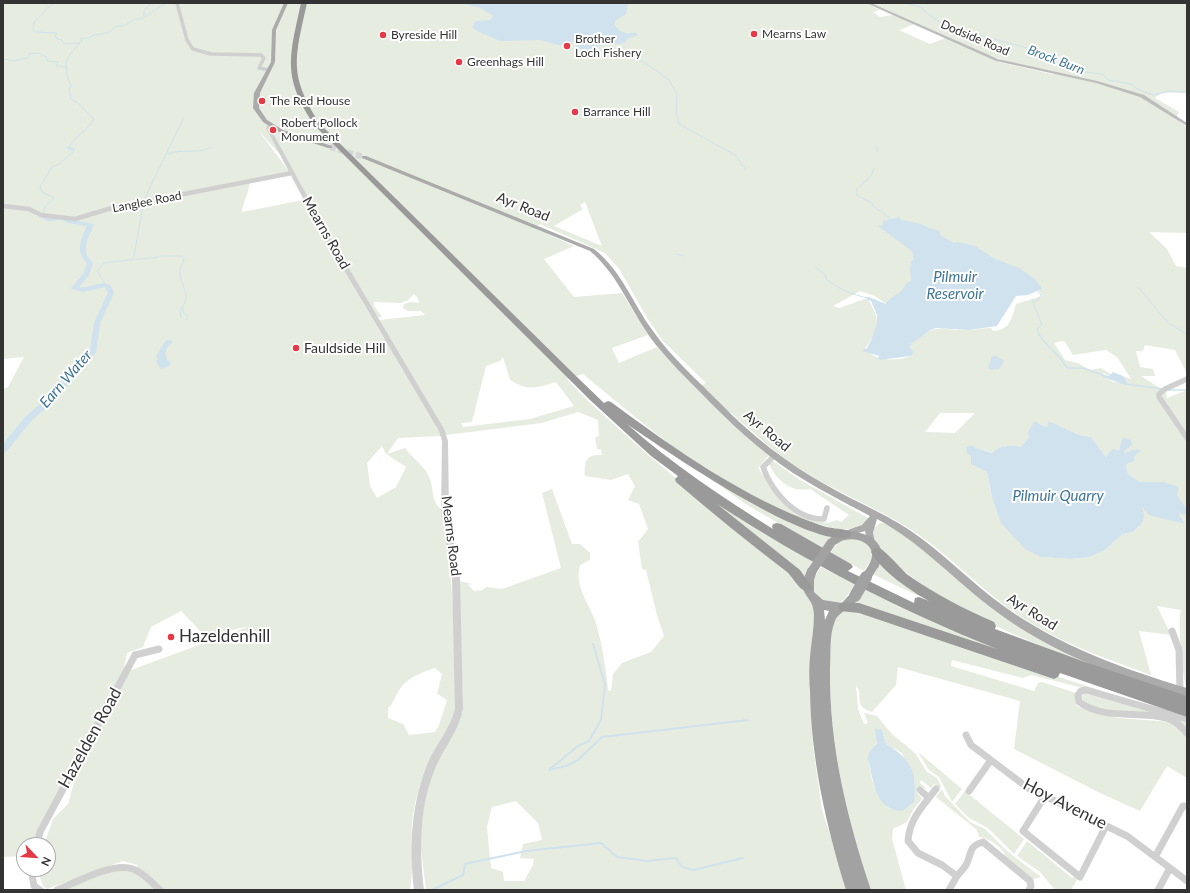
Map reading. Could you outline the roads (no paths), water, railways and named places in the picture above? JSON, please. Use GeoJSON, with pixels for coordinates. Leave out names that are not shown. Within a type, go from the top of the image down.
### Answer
{"type":"FeatureCollection","features":[{"type":"Feature","properties":{"kind":"highway"},"geometry":{"type":"LineString","coordinates":[[304,3],[292,68],[299,98],[317,125],[623,430],[715,509],[796,573],[807,588],[810,596],[816,602],[827,607],[859,608],[1010,659],[1187,711]]}},
{"type":"Feature","properties":{"kind":"highway"},"geometry":{"type":"LineString","coordinates":[[308,3],[298,54],[298,67],[299,81],[305,97],[313,111],[344,146],[608,404],[663,451],[705,482],[755,514],[839,563],[914,600],[996,636],[1107,677],[1187,702]]}},
{"type":"Feature","properties":{"kind":"highway"},"geometry":{"type":"LineString","coordinates":[[573,379],[622,424],[680,472],[756,522],[822,562],[891,596],[983,638],[1077,674],[1187,711]]}},
{"type":"Feature","properties":{"kind":"highway"},"geometry":{"type":"LineString","coordinates":[[608,404],[674,453],[742,494],[799,521],[830,532],[862,537],[874,547],[892,570],[947,604],[1002,631],[1087,665],[1185,694]]}},
{"type":"Feature","properties":{"kind":"highway"},"geometry":{"type":"LineString","coordinates":[[807,588],[807,582],[812,571],[831,543],[836,537],[847,534]]}},
{"type":"Feature","properties":{"kind":"highway"},"geometry":{"type":"LineString","coordinates":[[864,890],[852,852],[839,800],[827,721],[825,676],[827,631],[832,616],[850,603],[874,565],[877,560],[874,547]]}},
{"type":"Feature","properties":{"kind":"highway"},"geometry":{"type":"LineString","coordinates":[[816,602],[819,613],[815,698],[820,748],[830,810],[853,890]]}},
{"type":"Feature","properties":{"kind":"main road"},"geometry":{"type":"LineString","coordinates":[[286,3],[274,30],[274,55],[269,70],[255,100],[260,115],[270,125],[290,134],[330,147]]}},
{"type":"Feature","properties":{"kind":"main road","name":"Dodside Road"},"geometry":{"type":"LineString","coordinates":[[868,3],[997,60],[1097,82],[1142,96],[1187,124]]}},
{"type":"Feature","properties":{"kind":"main road","name":"Ayr Road"},"geometry":{"type":"LineString","coordinates":[[364,157],[592,250],[601,256],[613,270],[644,325],[663,348],[742,430],[774,456],[874,519],[916,539],[991,602],[1041,636],[1103,665],[1185,694]]}},
{"type":"Feature","properties":{"kind":"main road"},"geometry":{"type":"LineString","coordinates":[[847,534],[862,529],[874,519]]}},
{"type":"Feature","properties":{"kind":"main road"},"geometry":{"type":"LineString","coordinates":[[874,519],[870,533],[874,547]]}},
{"type":"Feature","properties":{"kind":"street"},"geometry":{"type":"LineString","coordinates":[[177,3],[188,44],[194,50],[210,54],[261,55],[264,58],[259,68],[269,70]]}},
{"type":"Feature","properties":{"kind":"street","name":"Mearns Road"},"geometry":{"type":"LineString","coordinates":[[270,125],[268,128],[276,145],[319,223],[442,431],[445,441],[445,512],[456,578],[459,710],[457,722],[451,735],[435,759],[425,781],[419,804],[416,833],[416,864],[419,890]]}},
{"type":"Feature","properties":{"kind":"street","name":"Langlee Road"},"geometry":{"type":"LineString","coordinates":[[3,206],[29,209],[41,215],[74,219],[112,208],[292,173]]}},
{"type":"Feature","properties":{"kind":"street"},"geometry":{"type":"LineString","coordinates":[[1187,378],[1166,389],[1159,394],[1159,397],[1187,438]]}},
{"type":"Feature","properties":{"kind":"street"},"geometry":{"type":"LineString","coordinates":[[774,456],[763,467],[764,473],[785,502],[797,512],[820,520],[824,519],[827,508]]}},
{"type":"Feature","properties":{"kind":"street"},"geometry":{"type":"LineString","coordinates":[[1172,631],[1178,650],[1185,694]]}},
{"type":"Feature","properties":{"kind":"street","name":"Hazelden Road"},"geometry":{"type":"LineString","coordinates":[[39,837],[40,832],[72,771],[135,655],[159,649]]}},
{"type":"Feature","properties":{"kind":"street"},"geometry":{"type":"LineString","coordinates":[[1187,719],[1086,690],[1081,690],[1078,695],[1079,702],[1088,708],[1111,714],[1168,718],[1176,722],[1187,733]]}},
{"type":"Feature","properties":{"kind":"street","name":"Hoy Avenue"},"geometry":{"type":"LineString","coordinates":[[966,735],[971,745],[1028,788],[1127,836],[1187,881]]}},
{"type":"Feature","properties":{"kind":"street"},"geometry":{"type":"LineString","coordinates":[[969,791],[991,760]]}},
{"type":"Feature","properties":{"kind":"street"},"geometry":{"type":"LineString","coordinates":[[936,789],[918,812],[909,830],[908,841],[918,853],[942,865],[957,876]]}},
{"type":"Feature","properties":{"kind":"street"},"geometry":{"type":"LineString","coordinates":[[920,790],[929,798]]}},
{"type":"Feature","properties":{"kind":"street"},"geometry":{"type":"LineString","coordinates":[[1045,796],[1022,831],[1080,877],[1104,833],[1106,826]]}},
{"type":"Feature","properties":{"kind":"street"},"geometry":{"type":"LineString","coordinates":[[1156,857],[1183,806],[1187,806]]}},
{"type":"Feature","properties":{"kind":"street"},"geometry":{"type":"LineString","coordinates":[[949,890],[957,876],[967,864],[969,853],[976,844],[983,842],[1030,881],[1031,886],[1029,890]]}},
{"type":"Feature","properties":{"kind":"street"},"geometry":{"type":"LineString","coordinates":[[57,890],[106,871],[125,867],[142,874],[160,890]]}},
{"type":"Feature","properties":{"kind":"street"},"geometry":{"type":"LineString","coordinates":[[1158,890],[1170,868]]}},
{"type":"Feature","properties":{"kind":"street"},"geometry":{"type":"LineString","coordinates":[[32,877],[34,886],[40,890]]}},
{"type":"Feature","properties":{"kind":"water"},"geometry":{"type":"Polygon","coordinates":[[[462,3],[628,3],[626,14],[616,20],[614,24],[623,32],[635,32],[638,35],[627,39],[625,43],[598,46],[588,50],[582,50],[576,47],[576,44],[571,41],[566,45],[559,45],[540,40],[500,41],[477,31],[472,27],[476,21],[490,20],[494,16],[480,8],[462,3]]]}},
{"type":"Feature","properties":{"kind":"water","name":"Pilmuir Reservoir"},"geometry":{"type":"Polygon","coordinates":[[[899,217],[901,220],[918,223],[940,231],[940,235],[954,243],[958,242],[975,246],[995,259],[1019,268],[1035,279],[1042,289],[1028,295],[1016,296],[997,326],[969,330],[936,328],[930,330],[911,344],[910,347],[914,352],[911,356],[878,360],[879,356],[862,351],[867,348],[877,323],[877,315],[871,301],[865,299],[869,297],[886,304],[889,299],[900,292],[911,281],[910,266],[912,265],[910,262],[914,260],[912,251],[878,226],[883,225],[883,221],[899,217]]]}},
{"type":"Feature","properties":{"kind":"water"},"geometry":{"type":"Polygon","coordinates":[[[166,340],[171,340],[173,342],[166,351],[167,360],[171,363],[170,366],[161,369],[156,361],[158,358],[156,356],[166,340]]]}},
{"type":"Feature","properties":{"kind":"water"},"geometry":{"type":"Polygon","coordinates":[[[992,356],[996,356],[1004,361],[999,369],[991,370],[988,368],[992,356]]]}},
{"type":"Feature","properties":{"kind":"water"},"geometry":{"type":"Polygon","coordinates":[[[1113,372],[1123,376],[1127,382],[1126,385],[1105,378],[1100,374],[1109,376],[1113,372]]]}},
{"type":"Feature","properties":{"kind":"water","name":"Pilmuir Quarry"},"geometry":{"type":"Polygon","coordinates":[[[1035,421],[1045,427],[1048,426],[1048,421],[1079,435],[1091,437],[1106,457],[1112,449],[1119,450],[1123,437],[1131,440],[1132,445],[1124,451],[1124,453],[1137,449],[1141,451],[1134,456],[1135,460],[1126,465],[1128,474],[1140,482],[1164,482],[1179,487],[1177,495],[1187,509],[1187,515],[1178,513],[1185,524],[1149,515],[1141,506],[1144,514],[1143,522],[1133,532],[1123,534],[1105,550],[1090,557],[1071,559],[1041,557],[1025,549],[1001,523],[992,497],[987,472],[971,464],[971,456],[967,454],[966,447],[972,445],[976,448],[992,453],[1005,446],[1021,447],[1029,437],[1028,432],[1035,421]]]}},
{"type":"Feature","properties":{"kind":"water"},"geometry":{"type":"Polygon","coordinates":[[[875,729],[882,730],[886,744],[901,755],[911,768],[915,783],[914,802],[902,811],[886,806],[877,793],[874,785],[869,761],[867,760],[870,751],[877,743],[875,729]]]}},
{"type":"Feature","properties":{"kind":"waterway","name":"Earn Water"},"geometry":{"type":"LineString","coordinates":[[54,3],[48,7],[34,22],[33,29],[36,32],[57,33],[55,36],[57,39],[62,40],[64,44],[80,43],[68,58],[66,67]]}},
{"type":"Feature","properties":{"kind":"waterway"},"geometry":{"type":"LineString","coordinates":[[144,16],[144,10],[152,3]]}},
{"type":"Feature","properties":{"kind":"waterway"},"geometry":{"type":"LineString","coordinates":[[79,43],[82,41],[81,38],[89,38],[94,35],[107,33],[117,26],[124,26],[135,19],[141,19],[166,3]]}},
{"type":"Feature","properties":{"kind":"waterway","name":"Brock Burn"},"geometry":{"type":"LineString","coordinates":[[905,3],[920,7],[939,22],[950,27],[1049,54],[1049,57],[1063,61],[1065,65],[1069,64],[1084,72],[1102,74],[1108,80],[1131,84],[1137,89],[1153,95],[1168,91],[1187,92]]}},
{"type":"Feature","properties":{"kind":"waterway"},"geometry":{"type":"LineString","coordinates":[[610,47],[611,51]]}},
{"type":"Feature","properties":{"kind":"waterway"},"geometry":{"type":"LineString","coordinates":[[589,49],[611,51]]}},
{"type":"Feature","properties":{"kind":"waterway"},"geometry":{"type":"LineString","coordinates":[[611,51],[644,62],[669,80],[677,93],[676,110],[679,124],[735,155],[746,170]]}},
{"type":"Feature","properties":{"kind":"waterway"},"geometry":{"type":"LineString","coordinates":[[3,59],[15,61],[29,57],[29,54],[39,53],[46,57],[47,61],[58,62],[56,66],[66,67]]}},
{"type":"Feature","properties":{"kind":"waterway","name":"Earn Water"},"geometry":{"type":"LineString","coordinates":[[43,213],[45,207],[54,198],[42,192],[40,187],[52,167],[59,164],[74,151],[74,149],[69,148],[71,144],[94,119],[78,103],[71,99],[69,90],[71,86],[66,67]]}},
{"type":"Feature","properties":{"kind":"waterway"},"geometry":{"type":"LineString","coordinates":[[144,200],[183,119]]}},
{"type":"Feature","properties":{"kind":"waterway"},"geometry":{"type":"LineString","coordinates":[[877,146],[877,152]]}},
{"type":"Feature","properties":{"kind":"waterway"},"geometry":{"type":"LineString","coordinates":[[167,154],[173,152],[200,151],[211,147]]}},
{"type":"Feature","properties":{"kind":"waterway"},"geometry":{"type":"LineString","coordinates":[[871,176],[874,168]]}},
{"type":"Feature","properties":{"kind":"waterway"},"geometry":{"type":"LineString","coordinates":[[859,187],[870,177]]}},
{"type":"Feature","properties":{"kind":"waterway"},"geometry":{"type":"LineString","coordinates":[[857,188],[857,195],[873,204]]}},
{"type":"Feature","properties":{"kind":"waterway"},"geometry":{"type":"LineString","coordinates":[[106,285],[97,271],[104,263],[130,260],[134,256],[143,205]]}},
{"type":"Feature","properties":{"kind":"waterway"},"geometry":{"type":"LineString","coordinates":[[872,205],[891,219]]}},
{"type":"Feature","properties":{"kind":"waterway","name":"Earn Water"},"geometry":{"type":"LineString","coordinates":[[3,450],[29,418],[55,396],[79,362],[93,351],[97,323],[111,293],[109,287],[106,285],[83,290],[74,288],[86,275],[90,263],[83,252],[83,244],[91,225],[68,221],[63,218],[48,219],[43,217]]}},
{"type":"Feature","properties":{"kind":"waterway"},"geometry":{"type":"LineString","coordinates":[[676,254],[684,256]]}},
{"type":"Feature","properties":{"kind":"waterway"},"geometry":{"type":"LineString","coordinates":[[161,256],[182,256],[184,259],[180,268],[180,277],[185,290],[186,299],[180,310],[181,318]]}},
{"type":"Feature","properties":{"kind":"waterway"},"geometry":{"type":"LineString","coordinates":[[131,260],[159,257]]}},
{"type":"Feature","properties":{"kind":"waterway"},"geometry":{"type":"LineString","coordinates":[[815,267],[826,275],[826,279],[841,289],[868,298]]}},
{"type":"Feature","properties":{"kind":"waterway"},"geometry":{"type":"LineString","coordinates":[[1138,287],[1168,323],[1187,334]]}},
{"type":"Feature","properties":{"kind":"waterway"},"geometry":{"type":"LineString","coordinates":[[1033,302],[1039,299],[1041,295],[1038,291]]}},
{"type":"Feature","properties":{"kind":"waterway"},"geometry":{"type":"LineString","coordinates":[[1032,300],[1042,325],[1037,329],[1039,335]]}},
{"type":"Feature","properties":{"kind":"waterway"},"geometry":{"type":"LineString","coordinates":[[183,308],[183,312],[188,316],[186,320]]}},
{"type":"Feature","properties":{"kind":"waterway"},"geometry":{"type":"LineString","coordinates":[[1039,334],[1067,368],[1083,368],[1103,375]]}},
{"type":"Feature","properties":{"kind":"waterway"},"geometry":{"type":"LineString","coordinates":[[1125,384],[1163,389]]}},
{"type":"Feature","properties":{"kind":"waterway"},"geometry":{"type":"LineString","coordinates":[[1168,390],[1187,390]]}},
{"type":"Feature","properties":{"kind":"waterway"},"geometry":{"type":"LineString","coordinates":[[593,644],[605,684],[601,720],[589,741],[578,746],[549,770],[566,766],[578,760],[602,737],[748,720]]}},
{"type":"Feature","properties":{"kind":"waterway"},"geometry":{"type":"LineString","coordinates":[[432,890],[463,875],[465,864],[526,851],[601,843],[617,857],[647,861],[676,858],[682,867],[693,870],[743,858]]}},
{"type":"Feature","properties":{"kind":"tunnel"},"geometry":{"type":"LineString","coordinates":[[330,147],[364,157]]}},
{"type":"Feature","properties":{"kind":"place","name":"Mearns Law"},"geometry":{"type":"Point","coordinates":[754,34]}},
{"type":"Feature","properties":{"kind":"place","name":"Byreside Hill"},"geometry":{"type":"Point","coordinates":[383,35]}},
{"type":"Feature","properties":{"kind":"place","name":"Brother Loch Fishery"},"geometry":{"type":"Point","coordinates":[567,46]}},
{"type":"Feature","properties":{"kind":"place","name":"Greenhags Hill"},"geometry":{"type":"Point","coordinates":[459,62]}},
{"type":"Feature","properties":{"kind":"place","name":"The Red House"},"geometry":{"type":"Point","coordinates":[262,101]}},
{"type":"Feature","properties":{"kind":"place","name":"Barrance Hill"},"geometry":{"type":"Point","coordinates":[575,112]}},
{"type":"Feature","properties":{"kind":"place","name":"Robert Pollock Monument"},"geometry":{"type":"Point","coordinates":[273,130]}},
{"type":"Feature","properties":{"kind":"place","name":"Fauldside Hill"},"geometry":{"type":"Point","coordinates":[296,348]}},
{"type":"Feature","properties":{"kind":"place","name":"Hazeldenhill"},"geometry":{"type":"Point","coordinates":[171,637]}}]}
